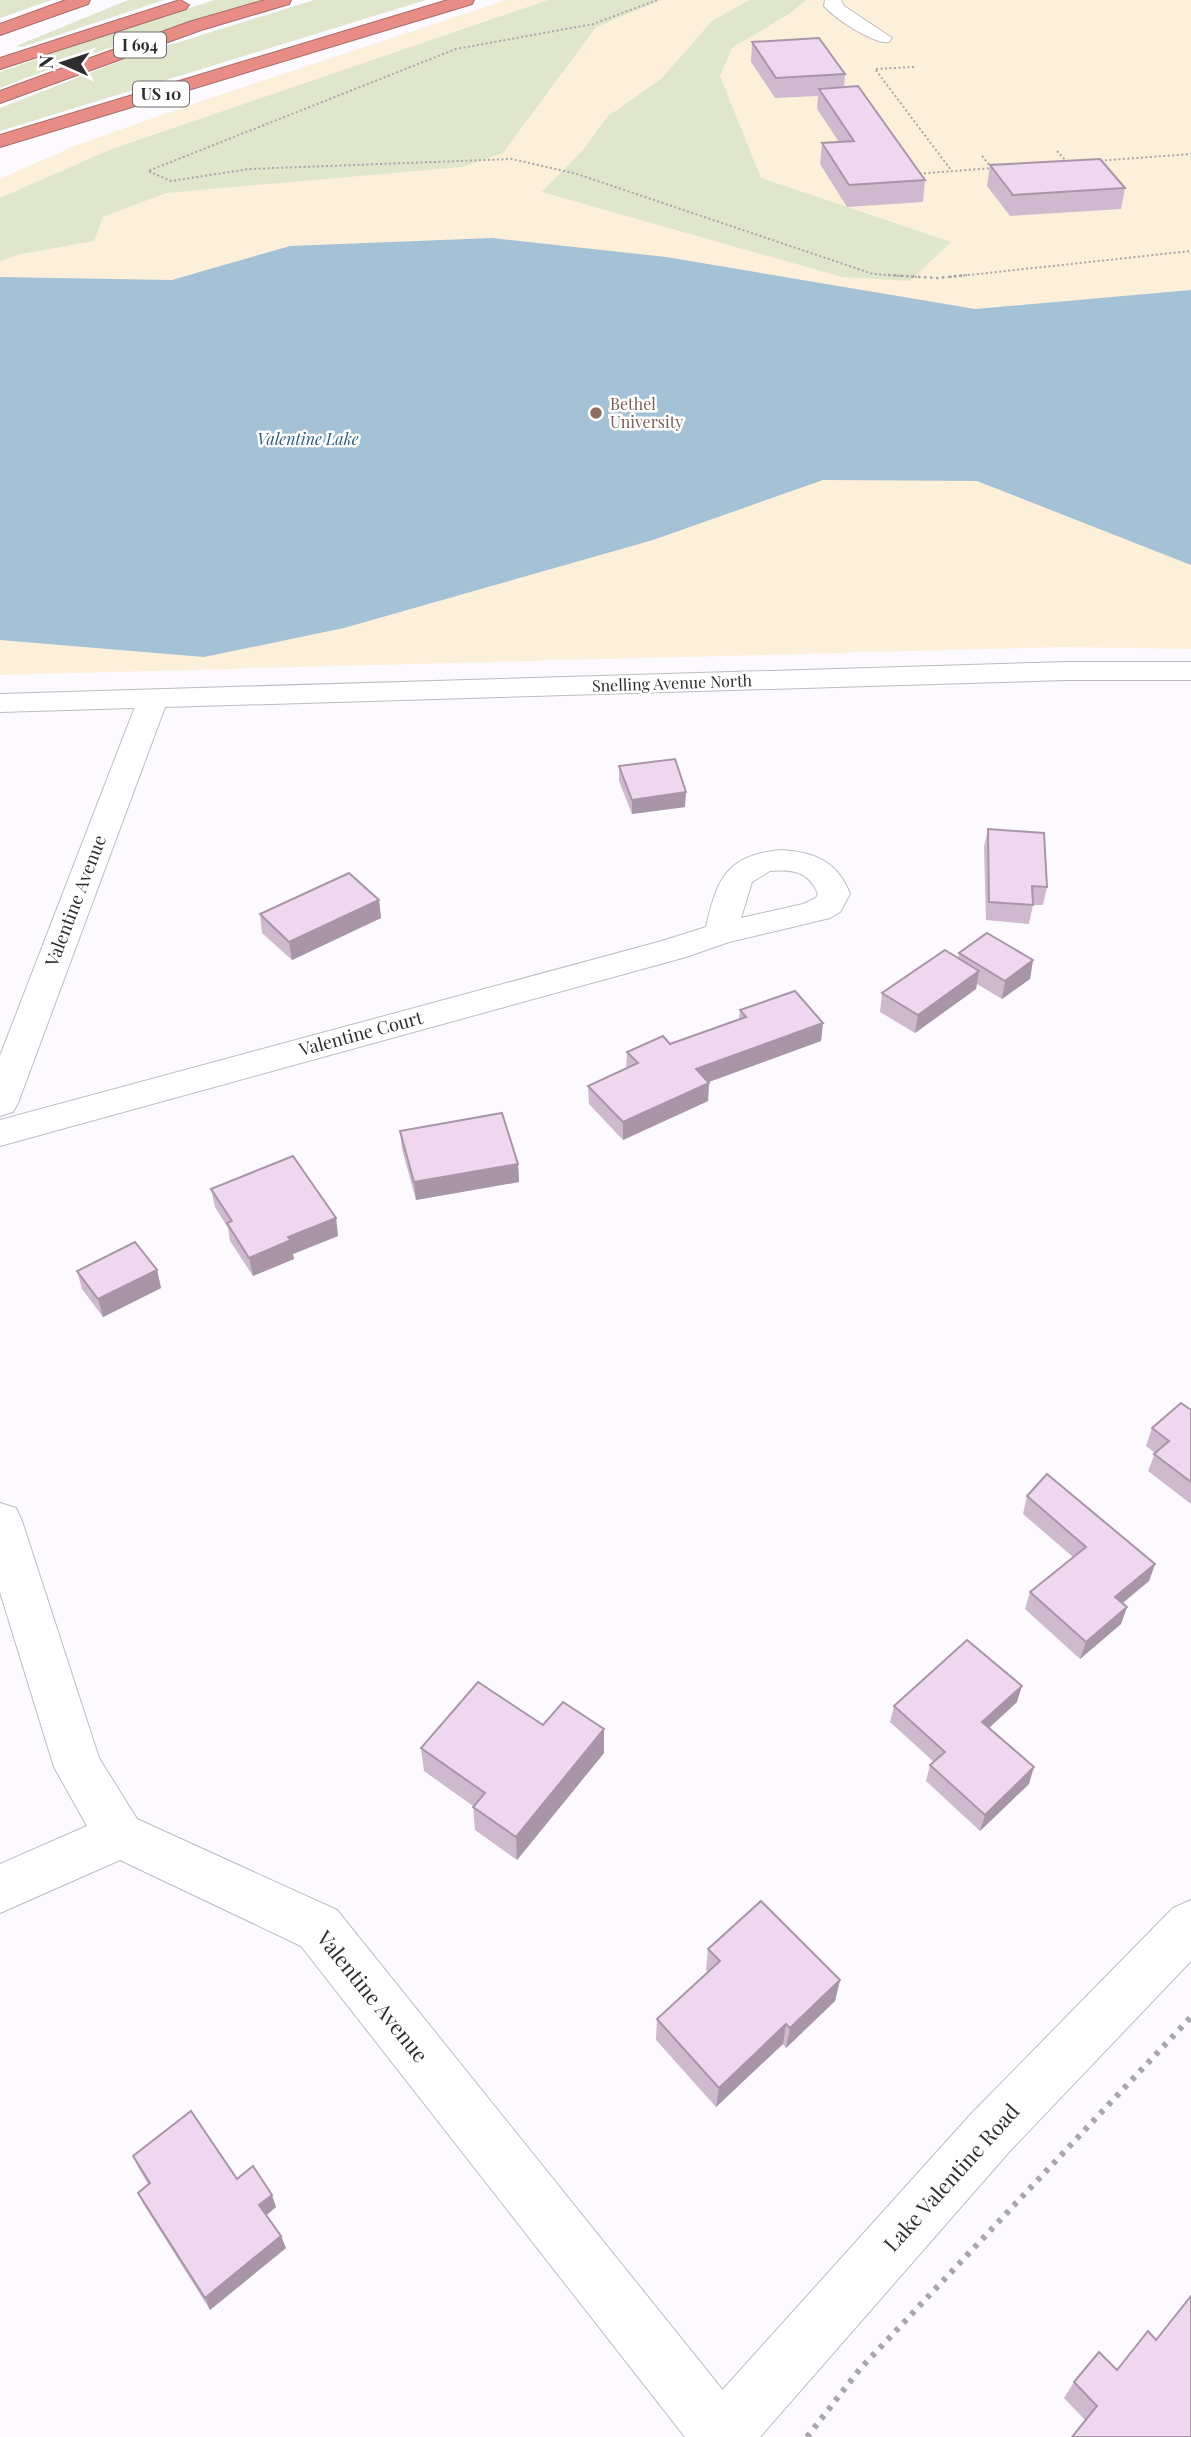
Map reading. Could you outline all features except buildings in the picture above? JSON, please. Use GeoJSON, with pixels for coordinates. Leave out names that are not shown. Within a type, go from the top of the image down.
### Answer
{"type":"FeatureCollection","features":[{"type":"Feature","properties":{"kind":"highway"},"geometry":{"type":"LineString","coordinates":[[0,30],[82,0]]}},
{"type":"Feature","properties":{"kind":"highway","name":"I 694"},"geometry":{"type":"LineString","coordinates":[[0,64],[195,0]]}},
{"type":"Feature","properties":{"kind":"highway","name":"I 694"},"geometry":{"type":"LineString","coordinates":[[0,97],[195,26],[283,0]]}},
{"type":"Feature","properties":{"kind":"highway","name":"US 10"},"geometry":{"type":"LineString","coordinates":[[0,141],[466,0]]}},
{"type":"Feature","properties":{"kind":"highway"},"geometry":{"type":"LineString","coordinates":[[0,49],[103,5]]}},
{"type":"Feature","properties":{"kind":"highway"},"geometry":{"type":"LineString","coordinates":[[38,149],[321,46]]}},
{"type":"Feature","properties":{"kind":"street"},"geometry":{"type":"LineString","coordinates":[[833,0],[833,6],[838,10],[883,38]]}},
{"type":"Feature","properties":{"kind":"street","name":"Snelling Avenue North"},"geometry":{"type":"LineString","coordinates":[[0,703],[1052,671],[1191,671]]}},
{"type":"Feature","properties":{"kind":"street","name":"Valentine Avenue"},"geometry":{"type":"LineString","coordinates":[[0,1103],[153,699]]}},
{"type":"Feature","properties":{"kind":"street","name":"Valentine Court"},"geometry":{"type":"LineString","coordinates":[[0,1133],[661,952],[721,933]]}},
{"type":"Feature","properties":{"kind":"street"},"geometry":{"type":"LineString","coordinates":[[0,1521],[78,1767],[120,1835],[0,1889]]}},
{"type":"Feature","properties":{"kind":"street","name":"Valentine Avenue"},"geometry":{"type":"LineString","coordinates":[[120,1835],[319,1928],[721,2436]]}},
{"type":"Feature","properties":{"kind":"street","name":"Lake Valentine Road"},"geometry":{"type":"LineString","coordinates":[[721,2436],[990,2133],[1191,1925]]}},
{"type":"Feature","properties":{"kind":"path"},"geometry":{"type":"LineString","coordinates":[[657,0],[593,24],[456,48],[148,171],[171,181],[249,169],[512,159],[577,174],[873,274],[938,278],[1191,251]]}},
{"type":"Feature","properties":{"kind":"path"},"geometry":{"type":"LineString","coordinates":[[915,67],[875,69],[951,171]]}},
{"type":"Feature","properties":{"kind":"path"},"geometry":{"type":"LineString","coordinates":[[1055,163],[1068,163],[1056,150]]}},
{"type":"Feature","properties":{"kind":"path"},"geometry":{"type":"LineString","coordinates":[[1095,161],[1191,153]]}},
{"type":"Feature","properties":{"kind":"path"},"geometry":{"type":"LineString","coordinates":[[982,156],[991,168]]}},
{"type":"Feature","properties":{"kind":"path"},"geometry":{"type":"LineString","coordinates":[[910,174],[1004,167]]}},
{"type":"Feature","properties":{"kind":"path"},"geometry":{"type":"LineString","coordinates":[[807,2437],[860,2369],[1191,2017]]}},
{"type":"Feature","properties":{"kind":"shaded area","name":"Bethel University"},"geometry":{"type":"Polygon","coordinates":[[[506,0],[1191,0],[1191,649],[1063,647],[0,675],[0,179],[74,146],[506,0]]]}},
{"type":"Feature","properties":{"kind":"green space"},"geometry":{"type":"Polygon","coordinates":[[[0,0],[52,0],[0,18],[0,0]]]}},
{"type":"Feature","properties":{"kind":"green space"},"geometry":{"type":"Polygon","coordinates":[[[128,0],[164,0],[22,47],[16,46],[128,0]]]}},
{"type":"Feature","properties":{"kind":"green space"},"geometry":{"type":"Polygon","coordinates":[[[215,0],[262,0],[130,41],[0,88],[0,72],[215,0]]]}},
{"type":"Feature","properties":{"kind":"green space"},"geometry":{"type":"Polygon","coordinates":[[[314,0],[426,0],[0,131],[0,108],[125,59],[314,0]]]}},
{"type":"Feature","properties":{"kind":"green space"},"geometry":{"type":"Polygon","coordinates":[[[548,0],[662,0],[596,27],[503,153],[462,167],[166,193],[103,217],[94,241],[16,255],[0,262],[0,198],[109,150],[548,0]]]}},
{"type":"Feature","properties":{"kind":"green space"},"geometry":{"type":"Polygon","coordinates":[[[749,0],[806,0],[789,14],[732,48],[720,76],[761,178],[951,242],[910,281],[842,277],[542,192],[583,150],[608,116],[661,79],[712,21],[749,0]]]}},
{"type":"Feature","properties":{"kind":"water","name":"Valentine Lake"},"geometry":{"type":"Polygon","coordinates":[[[492,238],[666,257],[975,309],[1191,290],[1191,565],[977,481],[823,480],[653,540],[344,628],[204,657],[0,640],[0,277],[172,280],[290,246],[492,238]]]}},
{"type":"Feature","properties":{"kind":"place","name":"Bethel University"},"geometry":{"type":"Point","coordinates":[596,413]}}]}
